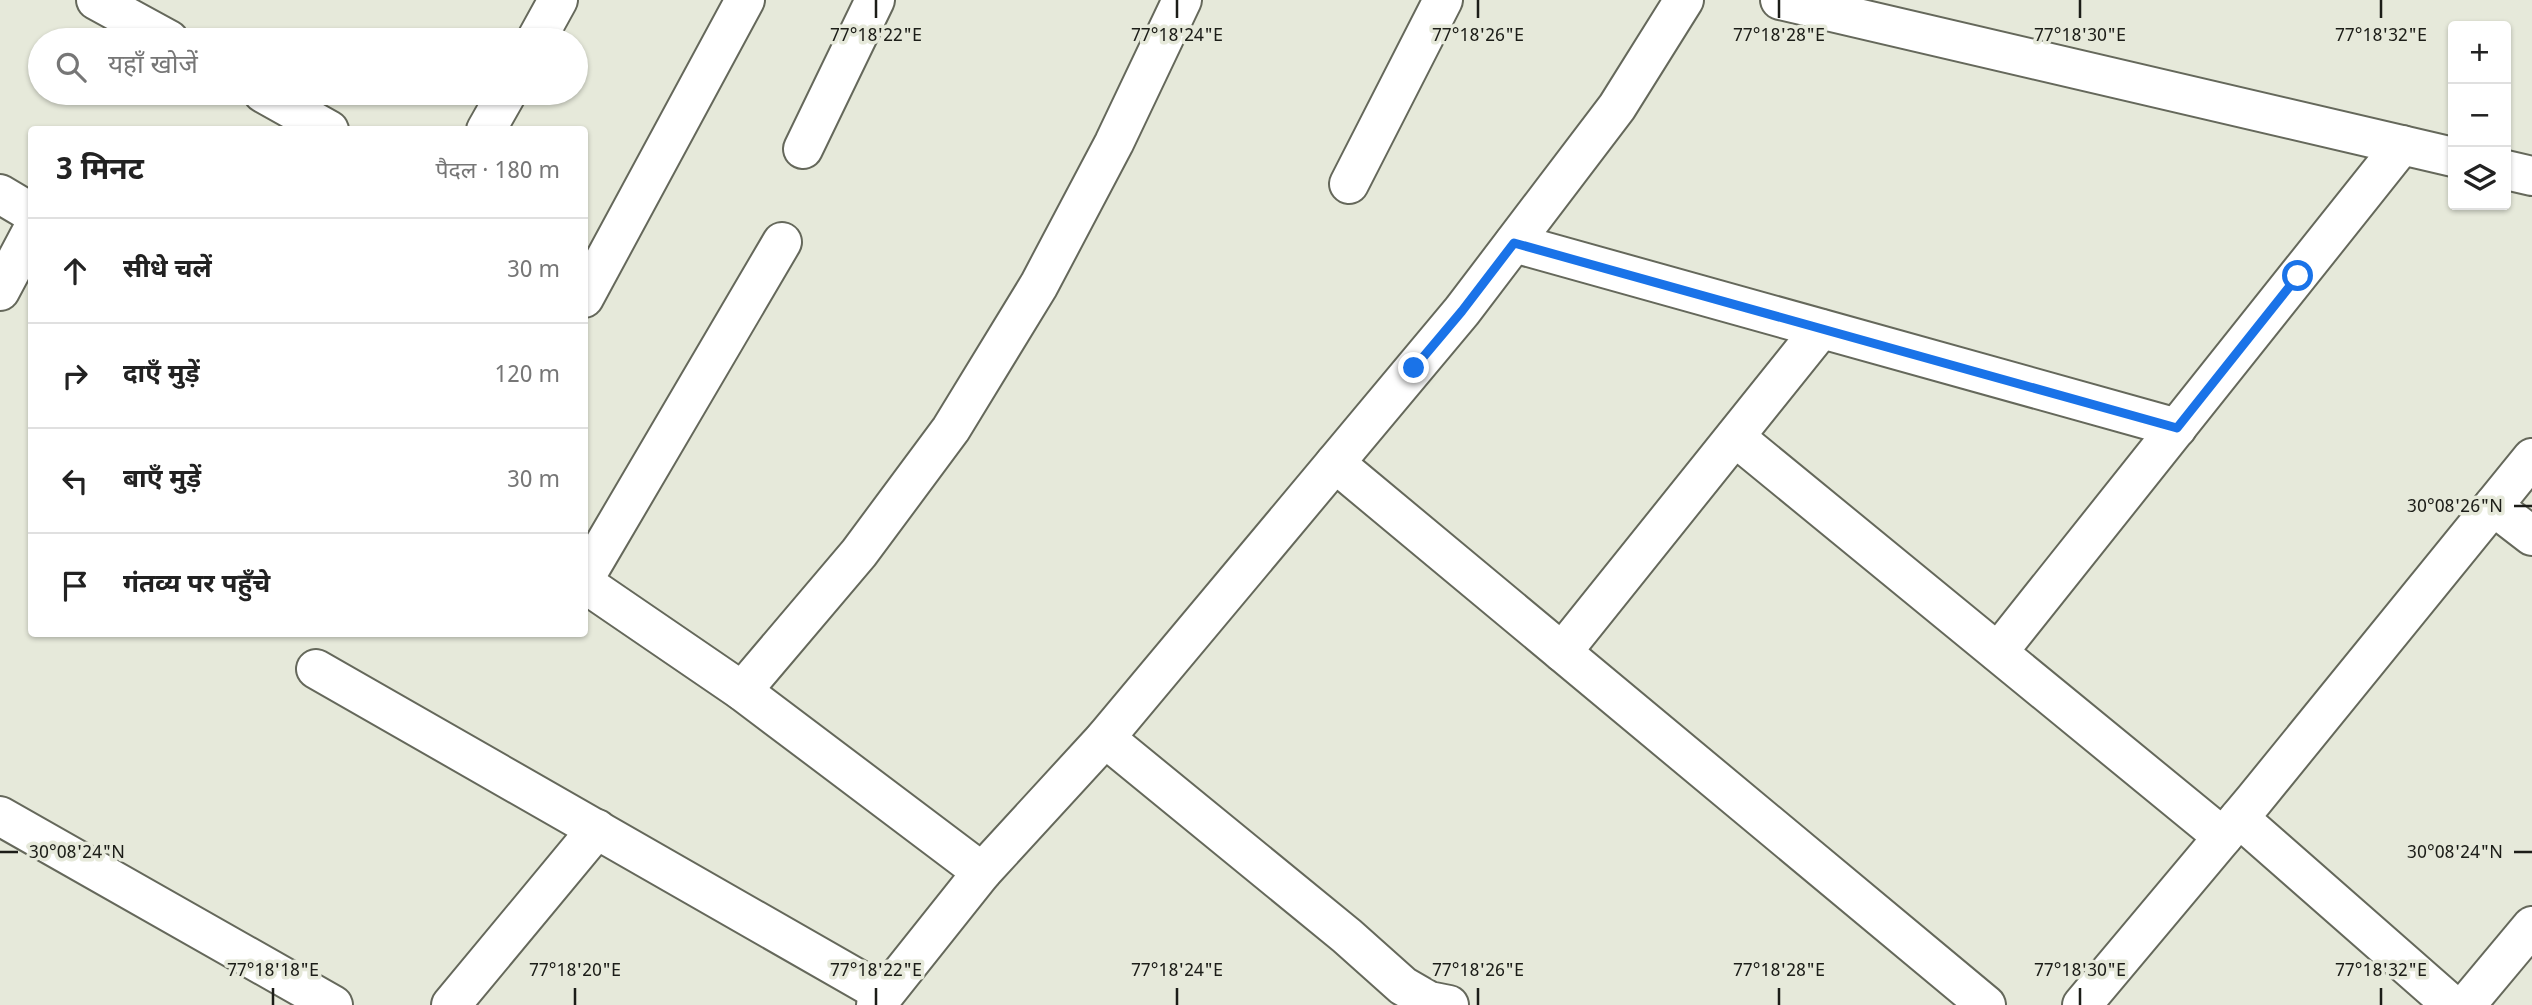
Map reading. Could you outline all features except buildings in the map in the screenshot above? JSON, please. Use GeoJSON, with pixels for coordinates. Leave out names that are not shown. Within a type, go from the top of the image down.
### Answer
{"type":"FeatureCollection","features":[{"type":"Feature","properties":{"kind":"street"},"geometry":{"type":"LineString","coordinates":[[96,0],[147,28]]}},
{"type":"Feature","properties":{"kind":"street"},"geometry":{"type":"LineString","coordinates":[[543,28],[558,0]]}},
{"type":"Feature","properties":{"kind":"street"},"geometry":{"type":"LineString","coordinates":[[590,277],[745,0]]}},
{"type":"Feature","properties":{"kind":"street"},"geometry":{"type":"LineString","coordinates":[[803,149],[875,0]]}},
{"type":"Feature","properties":{"kind":"street"},"geometry":{"type":"LineString","coordinates":[[742,691],[859,553],[951,429],[1039,285],[1114,143],[1182,0]]}},
{"type":"Feature","properties":{"kind":"street"},"geometry":{"type":"LineString","coordinates":[[1349,184],[1443,0]]}},
{"type":"Feature","properties":{"kind":"street"},"geometry":{"type":"LineString","coordinates":[[316,669],[597,829],[880,999],[982,872],[1105,737],[1462,311],[1617,107],[1684,0]]}},
{"type":"Feature","properties":{"kind":"street"},"geometry":{"type":"LineString","coordinates":[[1780,0],[2448,156]]}},
{"type":"Feature","properties":{"kind":"street"},"geometry":{"type":"LineString","coordinates":[[284,105],[322,126]]}},
{"type":"Feature","properties":{"kind":"street"},"geometry":{"type":"LineString","coordinates":[[488,126],[500,105]]}},
{"type":"Feature","properties":{"kind":"street"},"geometry":{"type":"LineString","coordinates":[[1998,652],[2402,145]]}},
{"type":"Feature","properties":{"kind":"street"},"geometry":{"type":"LineString","coordinates":[[2511,171],[2532,176]]}},
{"type":"Feature","properties":{"kind":"street"},"geometry":{"type":"LineString","coordinates":[[0,194],[28,211]]}},
{"type":"Feature","properties":{"kind":"street"},"geometry":{"type":"LineString","coordinates":[[0,291],[28,238]]}},
{"type":"Feature","properties":{"kind":"street"},"geometry":{"type":"LineString","coordinates":[[588,574],[782,242]]}},
{"type":"Feature","properties":{"kind":"street"},"geometry":{"type":"LineString","coordinates":[[1514,243],[2177,428]]}},
{"type":"Feature","properties":{"kind":"street"},"geometry":{"type":"LineString","coordinates":[[1562,652],[1821,329]]}},
{"type":"Feature","properties":{"kind":"street"},"geometry":{"type":"LineString","coordinates":[[1735,437],[1998,652],[2231,827],[2452,1005]]}},
{"type":"Feature","properties":{"kind":"street"},"geometry":{"type":"LineString","coordinates":[[2082,1005],[2532,458]]}},
{"type":"Feature","properties":{"kind":"street"},"geometry":{"type":"LineString","coordinates":[[1335,463],[1986,1005]]}},
{"type":"Feature","properties":{"kind":"street"},"geometry":{"type":"LineString","coordinates":[[2493,506],[2532,536]]}},
{"type":"Feature","properties":{"kind":"street"},"geometry":{"type":"LineString","coordinates":[[588,584],[742,691],[982,872]]}},
{"type":"Feature","properties":{"kind":"street"},"geometry":{"type":"LineString","coordinates":[[1105,737],[1347,936],[1403,986],[1429,1001],[1449,1005]]}},
{"type":"Feature","properties":{"kind":"street"},"geometry":{"type":"LineString","coordinates":[[0,816],[333,1005]]}},
{"type":"Feature","properties":{"kind":"street"},"geometry":{"type":"LineString","coordinates":[[451,1005],[597,829]]}},
{"type":"Feature","properties":{"kind":"street"},"geometry":{"type":"LineString","coordinates":[[2466,1005],[2532,926]]}},
{"type":"Feature","properties":{"kind":"route"},"geometry":{"type":"LineString","coordinates":[[1414,368],[1514,243],[2177,428],[2298,276]]}}]}
